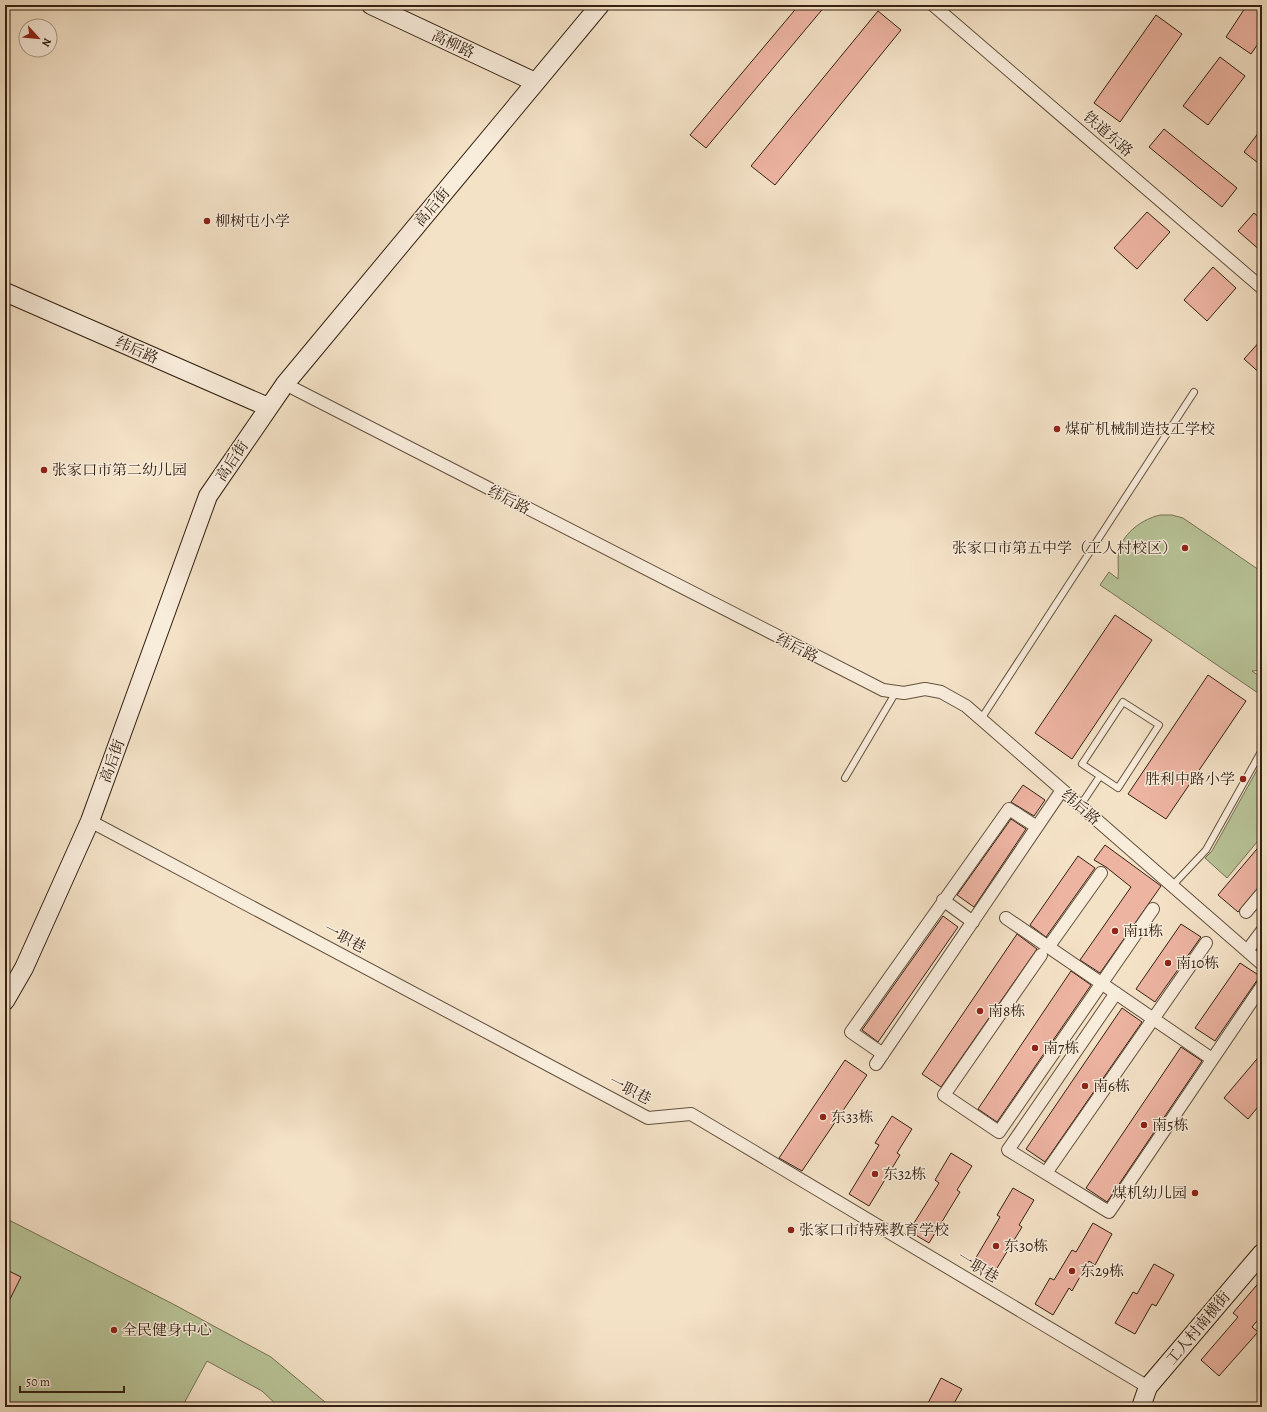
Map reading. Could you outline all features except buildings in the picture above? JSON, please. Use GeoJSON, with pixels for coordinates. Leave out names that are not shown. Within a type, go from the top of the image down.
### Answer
{"type":"FeatureCollection","features":[{"type":"Feature","properties":{"kind":"street","name":"高柳路"},"geometry":{"type":"LineString","coordinates":[[371,5],[535,82]]}},
{"type":"Feature","properties":{"kind":"street","name":"高后街"},"geometry":{"type":"LineString","coordinates":[[5,1001],[24,968],[90,821],[208,496],[285,384],[600,5]]}},
{"type":"Feature","properties":{"kind":"street","name":"铁道东路"},"geometry":{"type":"LineString","coordinates":[[933,5],[1262,288]]}},
{"type":"Feature","properties":{"kind":"street","name":"纬后路"},"geometry":{"type":"LineString","coordinates":[[5,292],[268,407]]}},
{"type":"Feature","properties":{"kind":"street","name":"纬后路"},"geometry":{"type":"LineString","coordinates":[[285,384],[883,690],[904,693],[925,690],[941,692],[954,698],[981,719],[1262,964]]}},
{"type":"Feature","properties":{"kind":"street"},"geometry":{"type":"LineString","coordinates":[[1037,827],[1009,809],[850,1032],[880,1059],[973,922],[1062,790]]}},
{"type":"Feature","properties":{"kind":"street","name":"一职巷"},"geometry":{"type":"LineString","coordinates":[[90,821],[648,1118],[691,1114],[1148,1387]]}},
{"type":"Feature","properties":{"kind":"street"},"geometry":{"type":"LineString","coordinates":[[1101,873],[1045,950],[944,1095],[999,1132],[1153,909]]}},
{"type":"Feature","properties":{"kind":"street"},"geometry":{"type":"LineString","coordinates":[[1246,912],[1262,893]]}},
{"type":"Feature","properties":{"kind":"street"},"geometry":{"type":"LineString","coordinates":[[944,900],[973,922]]}},
{"type":"Feature","properties":{"kind":"street"},"geometry":{"type":"LineString","coordinates":[[1006,918],[1045,950],[1102,982],[1212,1059]]}},
{"type":"Feature","properties":{"kind":"street"},"geometry":{"type":"LineString","coordinates":[[1247,951],[1262,932]]}},
{"type":"Feature","properties":{"kind":"street"},"geometry":{"type":"LineString","coordinates":[[1046,1173],[1206,943]]}},
{"type":"Feature","properties":{"kind":"street"},"geometry":{"type":"LineString","coordinates":[[1116,993],[1008,1150],[1108,1212],[1262,986]]}},
{"type":"Feature","properties":{"kind":"street","name":"工人村南横街"},"geometry":{"type":"LineString","coordinates":[[1141,1407],[1148,1387],[1262,1252]]}},
{"type":"Feature","properties":{"kind":"lane"},"geometry":{"type":"LineString","coordinates":[[981,719],[1194,392]]}},
{"type":"Feature","properties":{"kind":"lane"},"geometry":{"type":"LineString","coordinates":[[845,778],[896,692]]}},
{"type":"Feature","properties":{"kind":"lane"},"geometry":{"type":"LineString","coordinates":[[1123,702],[1159,725],[1118,788],[1100,776],[1082,764],[1123,702]]}},
{"type":"Feature","properties":{"kind":"lane"},"geometry":{"type":"LineString","coordinates":[[1172,886],[1206,850],[1262,750]]}},
{"type":"Feature","properties":{"kind":"lane"},"geometry":{"type":"LineString","coordinates":[[1080,806],[1100,776]]}},
{"type":"Feature","properties":{"kind":"green space"},"geometry":{"type":"Polygon","coordinates":[[[1160,515],[1172,515],[1183,518],[1262,572],[1262,670],[1252,671],[1262,678],[1262,686],[1258,693],[1100,585],[1109,572],[1118,579],[1119,550],[1130,532],[1141,523],[1160,515]]]}},
{"type":"Feature","properties":{"kind":"green space"},"geometry":{"type":"Polygon","coordinates":[[[1262,761],[1262,836],[1227,878],[1205,858],[1212,851],[1262,761]]]}},
{"type":"Feature","properties":{"kind":"green space","name":"全民健身中心"},"geometry":{"type":"Polygon","coordinates":[[[5,1218],[173,1304],[271,1357],[331,1407],[279,1407],[262,1391],[207,1361],[182,1407],[5,1407],[5,1218]]]}},
{"type":"Feature","properties":{"kind":"place","name":"柳树屯小学"},"geometry":{"type":"Point","coordinates":[207,221]}},
{"type":"Feature","properties":{"kind":"place","name":"煤矿机械制造技工学校"},"geometry":{"type":"Point","coordinates":[1057,429]}},
{"type":"Feature","properties":{"kind":"place","name":"张家口市第二幼儿园"},"geometry":{"type":"Point","coordinates":[44,470]}},
{"type":"Feature","properties":{"kind":"place","name":"张家口市第五中学（工人村校区）"},"geometry":{"type":"Point","coordinates":[1185,548]}},
{"type":"Feature","properties":{"kind":"place","name":"胜利中路小学"},"geometry":{"type":"Point","coordinates":[1243,779]}},
{"type":"Feature","properties":{"kind":"place","name":"南11栋"},"geometry":{"type":"Point","coordinates":[1115,931]}},
{"type":"Feature","properties":{"kind":"place","name":"南10栋"},"geometry":{"type":"Point","coordinates":[1168,963]}},
{"type":"Feature","properties":{"kind":"place","name":"南8栋"},"geometry":{"type":"Point","coordinates":[980,1011]}},
{"type":"Feature","properties":{"kind":"place","name":"南7栋"},"geometry":{"type":"Point","coordinates":[1035,1048]}},
{"type":"Feature","properties":{"kind":"place","name":"南6栋"},"geometry":{"type":"Point","coordinates":[1085,1086]}},
{"type":"Feature","properties":{"kind":"place","name":"东33栋"},"geometry":{"type":"Point","coordinates":[823,1117]}},
{"type":"Feature","properties":{"kind":"place","name":"南5栋"},"geometry":{"type":"Point","coordinates":[1144,1125]}},
{"type":"Feature","properties":{"kind":"place","name":"东32栋"},"geometry":{"type":"Point","coordinates":[875,1174]}},
{"type":"Feature","properties":{"kind":"place","name":"煤机幼儿园"},"geometry":{"type":"Point","coordinates":[1195,1193]}},
{"type":"Feature","properties":{"kind":"place","name":"张家口市特殊教育学校"},"geometry":{"type":"Point","coordinates":[791,1230]}},
{"type":"Feature","properties":{"kind":"place","name":"东30栋"},"geometry":{"type":"Point","coordinates":[996,1246]}},
{"type":"Feature","properties":{"kind":"place","name":"东29栋"},"geometry":{"type":"Point","coordinates":[1072,1271]}},
{"type":"Feature","properties":{"kind":"place","name":"全民健身中心"},"geometry":{"type":"Point","coordinates":[114,1330]}}]}
